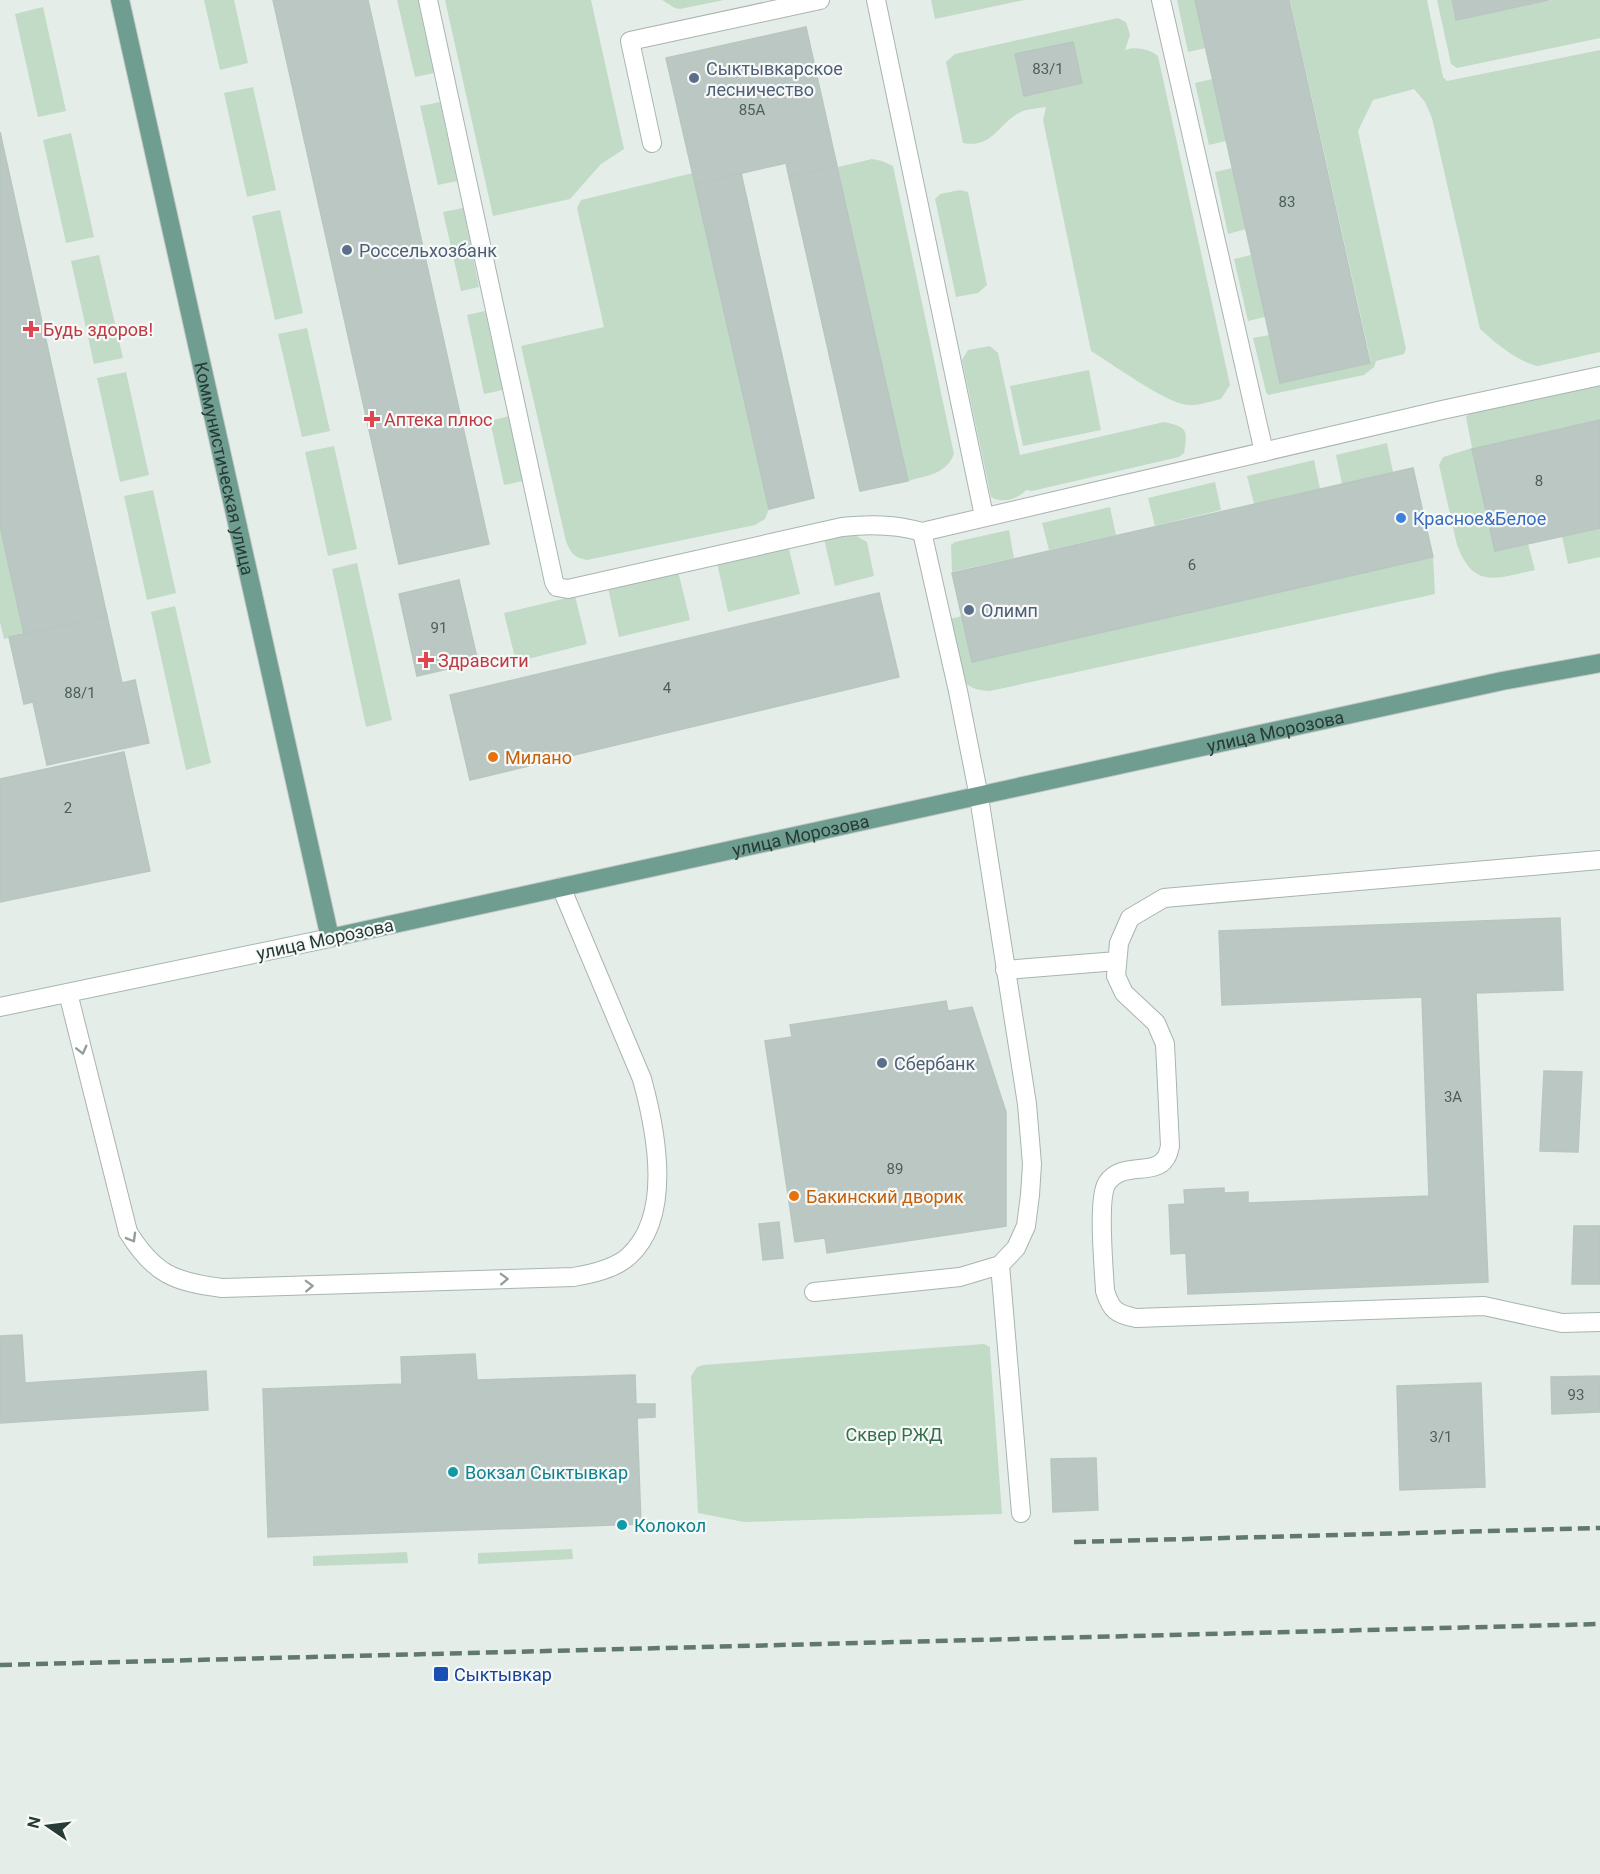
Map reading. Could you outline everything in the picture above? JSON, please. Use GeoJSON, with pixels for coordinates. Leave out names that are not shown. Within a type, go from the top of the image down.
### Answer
{"type":"FeatureCollection","features":[{"type":"Feature","properties":{"kind":"main road","name":"Коммунистическая улица"},"geometry":{"type":"LineString","coordinates":[[120,0],[330,938]]}},
{"type":"Feature","properties":{"kind":"main road","name":"улица Морозова"},"geometry":{"type":"LineString","coordinates":[[330,938],[977,791],[1502,681],[1600,663]]}},
{"type":"Feature","properties":{"kind":"street"},"geometry":{"type":"LineString","coordinates":[[428,0],[554,582],[557,587],[568,589],[843,527],[871,524],[905,527],[922,532],[1442,410],[1600,376]]}},
{"type":"Feature","properties":{"kind":"street"},"geometry":{"type":"LineString","coordinates":[[652,142],[630,41],[820,0]]}},
{"type":"Feature","properties":{"kind":"street"},"geometry":{"type":"LineString","coordinates":[[876,0],[984,516]]}},
{"type":"Feature","properties":{"kind":"street"},"geometry":{"type":"LineString","coordinates":[[1161,0],[1264,452]]}},
{"type":"Feature","properties":{"kind":"street"},"geometry":{"type":"LineString","coordinates":[[814,1292],[960,1277],[1000,1265],[1016,1248],[1026,1226],[1032,1164],[1027,1104],[977,791],[958,692],[922,532]]}},
{"type":"Feature","properties":{"kind":"street"},"geometry":{"type":"LineString","coordinates":[[1600,860],[1164,898],[1130,918],[1119,943],[1116,976],[1124,993],[1156,1023],[1165,1044],[1170,1146],[1165,1161],[1155,1167],[1137,1168],[1117,1173],[1107,1184],[1102,1198],[1105,1291],[1110,1304],[1121,1315],[1136,1318],[1484,1306],[1562,1323],[1600,1322]]}},
{"type":"Feature","properties":{"kind":"street"},"geometry":{"type":"LineString","coordinates":[[68,993],[128,1232],[142,1255],[159,1269],[196,1285],[222,1288],[573,1277],[591,1274],[628,1258],[643,1240],[652,1215],[658,1182],[655,1140],[651,1111],[642,1079],[561,887]]}},
{"type":"Feature","properties":{"kind":"street","name":"улица Морозова"},"geometry":{"type":"LineString","coordinates":[[0,1007],[330,938]]}},
{"type":"Feature","properties":{"kind":"street"},"geometry":{"type":"LineString","coordinates":[[1005,970],[1117,961]]}},
{"type":"Feature","properties":{"kind":"street"},"geometry":{"type":"LineString","coordinates":[[1000,1265],[1021,1513]]}},
{"type":"Feature","properties":{"kind":"green space"},"geometry":{"type":"Polygon","coordinates":[[[204,0],[234,0],[248,63],[220,70],[204,0]]]}},
{"type":"Feature","properties":{"kind":"green space"},"geometry":{"type":"Polygon","coordinates":[[[397,0],[418,0],[434,73],[415,77],[397,0]]]}},
{"type":"Feature","properties":{"kind":"green space"},"geometry":{"type":"Polygon","coordinates":[[[445,0],[591,0],[624,149],[601,164],[570,199],[493,216],[445,0]]]}},
{"type":"Feature","properties":{"kind":"green space"},"geometry":{"type":"Polygon","coordinates":[[[662,0],[724,0],[680,9],[662,0]]]}},
{"type":"Feature","properties":{"kind":"green space"},"geometry":{"type":"Polygon","coordinates":[[[931,0],[1024,0],[935,19],[931,0]]]}},
{"type":"Feature","properties":{"kind":"green space"},"geometry":{"type":"Polygon","coordinates":[[[1177,0],[1195,0],[1206,48],[1188,52],[1177,0]]]}},
{"type":"Feature","properties":{"kind":"green space"},"geometry":{"type":"Polygon","coordinates":[[[1290,0],[1427,0],[1443,77],[1447,81],[1600,50],[1600,352],[1538,366],[1514,356],[1480,329],[1432,118],[1425,102],[1414,89],[1373,100],[1358,131],[1406,349],[1404,354],[1376,361],[1374,367],[1364,375],[1268,395],[1253,338],[1269,335],[1281,383],[1371,362],[1290,0]]]}},
{"type":"Feature","properties":{"kind":"green space"},"geometry":{"type":"Polygon","coordinates":[[[1437,0],[1451,0],[1456,20],[1552,0],[1600,0],[1600,38],[1457,68],[1451,64],[1437,0]]]}},
{"type":"Feature","properties":{"kind":"green space"},"geometry":{"type":"Polygon","coordinates":[[[43,7],[66,111],[38,117],[15,14],[43,7]]]}},
{"type":"Feature","properties":{"kind":"green space"},"geometry":{"type":"Polygon","coordinates":[[[1118,18],[1126,22],[1130,35],[1125,50],[1142,49],[1158,56],[1230,385],[1221,399],[1200,404],[1179,403],[1139,382],[1091,351],[1043,120],[1046,107],[1023,111],[1015,115],[982,142],[963,143],[946,62],[955,54],[1118,18]]]}},
{"type":"Feature","properties":{"kind":"green space"},"geometry":{"type":"Polygon","coordinates":[[[1212,79],[1226,141],[1209,145],[1195,83],[1212,79]]]}},
{"type":"Feature","properties":{"kind":"green space"},"geometry":{"type":"Polygon","coordinates":[[[253,87],[276,190],[247,197],[224,93],[253,87]]]}},
{"type":"Feature","properties":{"kind":"green space"},"geometry":{"type":"Polygon","coordinates":[[[440,102],[457,181],[438,185],[420,106],[440,102]]]}},
{"type":"Feature","properties":{"kind":"green space"},"geometry":{"type":"Polygon","coordinates":[[[71,133],[94,237],[66,243],[43,140],[71,133]]]}},
{"type":"Feature","properties":{"kind":"green space"},"geometry":{"type":"Polygon","coordinates":[[[872,159],[893,166],[954,454],[941,470],[908,481],[838,167],[872,159]]]}},
{"type":"Feature","properties":{"kind":"green space"},"geometry":{"type":"Polygon","coordinates":[[[1232,168],[1246,229],[1228,234],[1215,172],[1232,168]]]}},
{"type":"Feature","properties":{"kind":"green space"},"geometry":{"type":"Polygon","coordinates":[[[693,173],[769,509],[765,519],[755,525],[587,560],[579,558],[573,554],[566,541],[521,346],[604,327],[577,208],[581,200],[693,173]]]}},
{"type":"Feature","properties":{"kind":"green space"},"geometry":{"type":"Polygon","coordinates":[[[960,190],[968,192],[987,285],[978,293],[956,297],[935,199],[940,194],[960,190]]]}},
{"type":"Feature","properties":{"kind":"green space"},"geometry":{"type":"Polygon","coordinates":[[[463,208],[479,287],[461,291],[443,212],[463,208]]]}},
{"type":"Feature","properties":{"kind":"green space"},"geometry":{"type":"Polygon","coordinates":[[[280,210],[303,313],[275,320],[252,216],[280,210]]]}},
{"type":"Feature","properties":{"kind":"green space"},"geometry":{"type":"Polygon","coordinates":[[[99,255],[123,358],[94,364],[71,261],[99,255]]]}},
{"type":"Feature","properties":{"kind":"green space"},"geometry":{"type":"Polygon","coordinates":[[[1251,255],[1265,317],[1248,321],[1234,259],[1251,255]]]}},
{"type":"Feature","properties":{"kind":"green space"},"geometry":{"type":"Polygon","coordinates":[[[485,311],[503,390],[484,394],[467,315],[485,311]]]}},
{"type":"Feature","properties":{"kind":"green space"},"geometry":{"type":"Polygon","coordinates":[[[307,328],[330,431],[302,437],[278,334],[307,328]]]}},
{"type":"Feature","properties":{"kind":"green space"},"geometry":{"type":"Polygon","coordinates":[[[990,346],[998,353],[1020,455],[1164,422],[1184,430],[1186,439],[1184,453],[1179,457],[1032,491],[1026,490],[1010,500],[991,497],[962,360],[968,350],[990,346]]]}},
{"type":"Feature","properties":{"kind":"green space"},"geometry":{"type":"Polygon","coordinates":[[[1089,370],[1101,430],[1023,446],[1010,386],[1089,370]]]}},
{"type":"Feature","properties":{"kind":"green space"},"geometry":{"type":"Polygon","coordinates":[[[126,372],[149,475],[120,482],[97,378],[126,372]]]}},
{"type":"Feature","properties":{"kind":"green space"},"geometry":{"type":"Polygon","coordinates":[[[1600,384],[1600,420],[1472,449],[1495,551],[1528,544],[1535,570],[1498,577],[1479,575],[1471,569],[1457,545],[1439,465],[1443,457],[1472,448],[1466,417],[1470,413],[1600,384]]]}},
{"type":"Feature","properties":{"kind":"green space"},"geometry":{"type":"Polygon","coordinates":[[[509,416],[523,481],[504,485],[490,421],[509,416]]]}},
{"type":"Feature","properties":{"kind":"green space"},"geometry":{"type":"Polygon","coordinates":[[[1387,443],[1393,472],[1342,484],[1336,455],[1387,443]]]}},
{"type":"Feature","properties":{"kind":"green space"},"geometry":{"type":"Polygon","coordinates":[[[334,446],[357,549],[328,556],[305,452],[334,446]]]}},
{"type":"Feature","properties":{"kind":"green space"},"geometry":{"type":"Polygon","coordinates":[[[1314,460],[1320,489],[1254,504],[1247,476],[1314,460]]]}},
{"type":"Feature","properties":{"kind":"green space"},"geometry":{"type":"Polygon","coordinates":[[[1215,482],[1221,510],[1155,526],[1148,498],[1215,482]]]}},
{"type":"Feature","properties":{"kind":"green space"},"geometry":{"type":"Polygon","coordinates":[[[153,490],[176,593],[147,600],[124,496],[153,490]]]}},
{"type":"Feature","properties":{"kind":"green space"},"geometry":{"type":"Polygon","coordinates":[[[1110,507],[1116,535],[1049,550],[1042,523],[1110,507]]]}},
{"type":"Feature","properties":{"kind":"green space"},"geometry":{"type":"Polygon","coordinates":[[[0,528],[24,634],[4,639],[0,622],[0,528]]]}},
{"type":"Feature","properties":{"kind":"green space"},"geometry":{"type":"Polygon","coordinates":[[[1600,528],[1600,557],[1568,564],[1562,536],[1600,528]]]}},
{"type":"Feature","properties":{"kind":"green space"},"geometry":{"type":"Polygon","coordinates":[[[1009,530],[1014,558],[952,572],[951,545],[955,542],[1009,530]]]}},
{"type":"Feature","properties":{"kind":"green space"},"geometry":{"type":"Polygon","coordinates":[[[855,535],[867,542],[874,576],[835,586],[824,539],[855,535]]]}},
{"type":"Feature","properties":{"kind":"green space"},"geometry":{"type":"Polygon","coordinates":[[[788,545],[800,594],[728,612],[717,563],[788,545]]]}},
{"type":"Feature","properties":{"kind":"green space"},"geometry":{"type":"Polygon","coordinates":[[[1433,557],[1435,594],[990,691],[973,688],[965,682],[950,619],[962,616],[973,662],[1433,557]]]}},
{"type":"Feature","properties":{"kind":"green space"},"geometry":{"type":"Polygon","coordinates":[[[357,563],[392,720],[366,727],[332,569],[357,563]]]}},
{"type":"Feature","properties":{"kind":"green space"},"geometry":{"type":"Polygon","coordinates":[[[678,571],[690,620],[619,637],[608,588],[678,571]]]}},
{"type":"Feature","properties":{"kind":"green space"},"geometry":{"type":"Polygon","coordinates":[[[575,596],[587,644],[516,662],[504,613],[575,596]]]}},
{"type":"Feature","properties":{"kind":"green space"},"geometry":{"type":"Polygon","coordinates":[[[175,606],[211,763],[186,770],[151,612],[175,606]]]}},
{"type":"Feature","properties":{"kind":"green space","name":"Сквер РЖД"},"geometry":{"type":"Polygon","coordinates":[[[984,1344],[990,1347],[1002,1514],[744,1522],[698,1513],[691,1376],[697,1367],[984,1344]]]}},
{"type":"Feature","properties":{"kind":"green space"},"geometry":{"type":"Polygon","coordinates":[[[572,1549],[573,1559],[478,1564],[478,1553],[572,1549]]]}},
{"type":"Feature","properties":{"kind":"green space"},"geometry":{"type":"Polygon","coordinates":[[[407,1552],[408,1563],[313,1566],[313,1556],[407,1552]]]}},
{"type":"Feature","properties":{"kind":"building"},"geometry":{"type":"Polygon","coordinates":[[[273,0],[368,0],[489,544],[399,564],[273,0]]]}},
{"type":"Feature","properties":{"kind":"building"},"geometry":{"type":"Polygon","coordinates":[[[1195,0],[1289,0],[1370,363],[1280,383],[1195,0]]]}},
{"type":"Feature","properties":{"kind":"building"},"geometry":{"type":"Polygon","coordinates":[[[1452,0],[1549,0],[1456,20],[1452,0]]]}},
{"type":"Feature","properties":{"kind":"building"},"geometry":{"type":"Polygon","coordinates":[[[806,27],[837,166],[789,177],[786,163],[695,184],[666,58],[806,27]]]}},
{"type":"Feature","properties":{"kind":"building"},"geometry":{"type":"Polygon","coordinates":[[[1073,42],[1082,83],[1024,96],[1015,54],[1073,42]]]}},
{"type":"Feature","properties":{"kind":"building"},"geometry":{"type":"Polygon","coordinates":[[[0,132],[107,616],[24,634],[0,526],[0,132]]]}},
{"type":"Feature","properties":{"kind":"building"},"geometry":{"type":"Polygon","coordinates":[[[837,166],[908,481],[860,491],[789,177],[837,166]]]}},
{"type":"Feature","properties":{"kind":"building"},"geometry":{"type":"Polygon","coordinates":[[[741,173],[814,498],[769,509],[695,184],[741,173]]]}},
{"type":"Feature","properties":{"kind":"building"},"geometry":{"type":"Polygon","coordinates":[[[1600,420],[1600,528],[1495,551],[1472,449],[1600,420]]]}},
{"type":"Feature","properties":{"kind":"building"},"geometry":{"type":"Polygon","coordinates":[[[1413,468],[1433,557],[972,662],[952,573],[1413,468]]]}},
{"type":"Feature","properties":{"kind":"building"},"geometry":{"type":"Polygon","coordinates":[[[459,580],[478,662],[417,676],[399,594],[459,580]]]}},
{"type":"Feature","properties":{"kind":"building"},"geometry":{"type":"Polygon","coordinates":[[[879,593],[899,677],[470,780],[450,695],[879,593]]]}},
{"type":"Feature","properties":{"kind":"building"},"geometry":{"type":"Polygon","coordinates":[[[107,616],[122,683],[135,680],[149,743],[47,765],[33,702],[24,704],[9,637],[107,616]]]}},
{"type":"Feature","properties":{"kind":"building"},"geometry":{"type":"Polygon","coordinates":[[[124,752],[150,871],[0,902],[0,779],[124,752]]]}},
{"type":"Feature","properties":{"kind":"building"},"geometry":{"type":"Polygon","coordinates":[[[1560,918],[1563,990],[1476,993],[1488,1282],[1188,1294],[1186,1253],[1171,1254],[1169,1205],[1185,1204],[1184,1190],[1224,1188],[1224,1193],[1248,1192],[1248,1203],[1429,1196],[1422,997],[1222,1005],[1219,931],[1560,918]]]}},
{"type":"Feature","properties":{"kind":"building"},"geometry":{"type":"Polygon","coordinates":[[[946,1001],[948,1011],[972,1007],[1006,1112],[1006,1226],[827,1253],[825,1238],[795,1242],[765,1041],[792,1037],[790,1025],[946,1001]]]}},
{"type":"Feature","properties":{"kind":"building"},"geometry":{"type":"Polygon","coordinates":[[[1544,1071],[1582,1072],[1578,1152],[1540,1151],[1544,1071]]]}},
{"type":"Feature","properties":{"kind":"building"},"geometry":{"type":"Polygon","coordinates":[[[779,1222],[783,1258],[763,1260],[759,1224],[779,1222]]]}},
{"type":"Feature","properties":{"kind":"building"},"geometry":{"type":"Polygon","coordinates":[[[1574,1226],[1600,1226],[1600,1284],[1572,1284],[1574,1226]]]}},
{"type":"Feature","properties":{"kind":"building"},"geometry":{"type":"Polygon","coordinates":[[[22,1335],[25,1383],[206,1371],[208,1410],[0,1423],[0,1336],[22,1335]]]}},
{"type":"Feature","properties":{"kind":"building","name":"Вокзал Сыктывкар"},"geometry":{"type":"Polygon","coordinates":[[[475,1354],[477,1380],[635,1375],[636,1404],[655,1404],[655,1417],[637,1418],[641,1524],[268,1537],[263,1389],[402,1384],[401,1357],[475,1354]]]}},
{"type":"Feature","properties":{"kind":"building"},"geometry":{"type":"Polygon","coordinates":[[[1600,1376],[1600,1412],[1552,1414],[1551,1377],[1600,1376]]]}},
{"type":"Feature","properties":{"kind":"building"},"geometry":{"type":"Polygon","coordinates":[[[1481,1383],[1485,1487],[1400,1490],[1397,1386],[1481,1383]]]}},
{"type":"Feature","properties":{"kind":"building"},"geometry":{"type":"Polygon","coordinates":[[[1096,1458],[1098,1510],[1053,1512],[1051,1459],[1096,1458]]]}},
{"type":"Feature","properties":{"kind":"railway"},"geometry":{"type":"LineString","coordinates":[[1074,1542],[1600,1528]]}},
{"type":"Feature","properties":{"kind":"railway"},"geometry":{"type":"LineString","coordinates":[[0,1665],[1600,1624]]}},
{"type":"Feature","properties":{"kind":"place","name":"Сыктывкарское лесничество"},"geometry":{"type":"Point","coordinates":[694,78]}},
{"type":"Feature","properties":{"kind":"place","name":"Россельхозбанк"},"geometry":{"type":"Point","coordinates":[347,250]}},
{"type":"Feature","properties":{"kind":"place","name":"Будь здоров!"},"geometry":{"type":"Point","coordinates":[31,329]}},
{"type":"Feature","properties":{"kind":"place","name":"Аптека плюс"},"geometry":{"type":"Point","coordinates":[372,419]}},
{"type":"Feature","properties":{"kind":"place","name":"Красное&Белое"},"geometry":{"type":"Point","coordinates":[1401,518]}},
{"type":"Feature","properties":{"kind":"place","name":"Олимп"},"geometry":{"type":"Point","coordinates":[969,610]}},
{"type":"Feature","properties":{"kind":"place","name":"Здравсити"},"geometry":{"type":"Point","coordinates":[426,660]}},
{"type":"Feature","properties":{"kind":"place","name":"Милано"},"geometry":{"type":"Point","coordinates":[493,757]}},
{"type":"Feature","properties":{"kind":"place","name":"Сбербанк"},"geometry":{"type":"Point","coordinates":[882,1063]}},
{"type":"Feature","properties":{"kind":"place","name":"Бакинский дворик"},"geometry":{"type":"Point","coordinates":[794,1196]}},
{"type":"Feature","properties":{"kind":"place","name":"Вокзал Сыктывкар"},"geometry":{"type":"Point","coordinates":[453,1472]}},
{"type":"Feature","properties":{"kind":"place","name":"Колокол"},"geometry":{"type":"Point","coordinates":[622,1525]}},
{"type":"Feature","properties":{"kind":"place","name":"Сыктывкар"},"geometry":{"type":"Point","coordinates":[441,1674]}}]}
